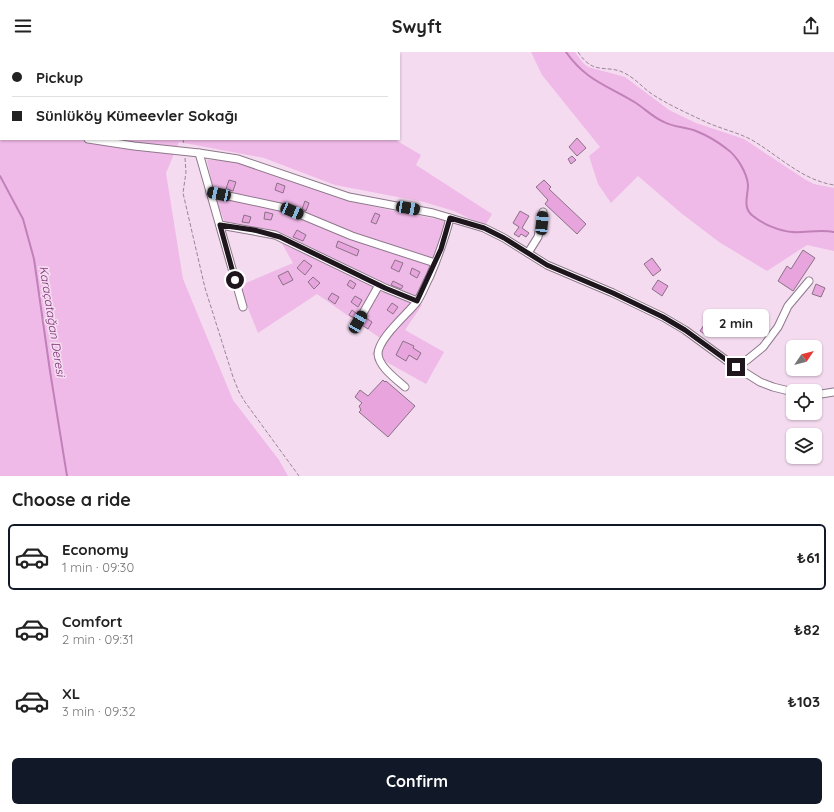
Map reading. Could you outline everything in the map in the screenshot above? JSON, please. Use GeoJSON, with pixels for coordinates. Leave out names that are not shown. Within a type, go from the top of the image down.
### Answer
{"type":"FeatureCollection","features":[{"type":"Feature","properties":{"kind":"street"},"geometry":{"type":"LineString","coordinates":[[95,140],[199,153],[250,162],[335,193],[356,199],[433,213],[484,228],[504,238],[547,265],[613,293],[663,317],[685,330],[736,367],[766,384],[786,391]]}},
{"type":"Feature","properties":{"kind":"street"},"geometry":{"type":"LineString","coordinates":[[199,153],[243,307]]}},
{"type":"Feature","properties":{"kind":"street"},"geometry":{"type":"LineString","coordinates":[[210,192],[280,207],[352,236],[435,263]]}},
{"type":"Feature","properties":{"kind":"street"},"geometry":{"type":"LineString","coordinates":[[528,253],[538,237],[542,212]]}},
{"type":"Feature","properties":{"kind":"street"},"geometry":{"type":"LineString","coordinates":[[405,387],[384,367],[379,358],[379,350],[394,326],[417,301],[446,236],[450,218]]}},
{"type":"Feature","properties":{"kind":"street"},"geometry":{"type":"LineString","coordinates":[[220,225],[254,230],[280,237],[379,285],[417,301]]}},
{"type":"Feature","properties":{"kind":"street"},"geometry":{"type":"LineString","coordinates":[[736,367],[756,353],[768,342],[778,327],[788,306],[809,281]]}},
{"type":"Feature","properties":{"kind":"street"},"geometry":{"type":"LineString","coordinates":[[358,322],[379,285]]}},
{"type":"Feature","properties":{"kind":"street"},"geometry":{"type":"LineString","coordinates":[[822,394],[834,392]]}},
{"type":"Feature","properties":{"kind":"path"},"geometry":{"type":"LineString","coordinates":[[578,52],[583,60],[590,65],[628,75],[645,89],[662,100],[709,124],[751,140],[818,182],[834,185]]}},
{"type":"Feature","properties":{"kind":"path"},"geometry":{"type":"LineString","coordinates":[[184,152],[186,172],[183,193],[205,288],[237,387],[251,412],[299,476]]}},
{"type":"Feature","properties":{"kind":"shaded area"},"geometry":{"type":"Polygon","coordinates":[[[531,52],[575,52],[588,67],[625,77],[669,110],[696,123],[744,139],[806,180],[814,184],[834,188],[834,251],[807,245],[767,271],[719,242],[681,213],[638,176],[611,203],[598,184],[589,156],[600,147],[542,75],[531,52]]]}},
{"type":"Feature","properties":{"kind":"shaded area"},"geometry":{"type":"Polygon","coordinates":[[[0,140],[396,140],[421,155],[416,165],[492,214],[485,226],[454,211],[424,202],[335,185],[264,158],[179,142],[166,173],[183,279],[233,400],[279,460],[288,476],[0,476],[0,140]]]}},
{"type":"Feature","properties":{"kind":"shaded area"},"geometry":{"type":"Polygon","coordinates":[[[225,159],[341,199],[447,221],[434,258],[415,302],[422,305],[405,330],[444,352],[426,384],[372,354],[380,338],[317,294],[258,333],[239,286],[293,263],[280,240],[228,231],[215,197],[207,160],[225,159]]]}},
{"type":"Feature","properties":{"kind":"building"},"geometry":{"type":"Polygon","coordinates":[[[577,138],[586,148],[577,156],[569,147],[577,138]]]}},
{"type":"Feature","properties":{"kind":"building"},"geometry":{"type":"Polygon","coordinates":[[[572,156],[576,160],[571,164],[568,159],[572,156]]]}},
{"type":"Feature","properties":{"kind":"building"},"geometry":{"type":"Polygon","coordinates":[[[229,180],[236,182],[233,191],[226,189],[229,180]]]}},
{"type":"Feature","properties":{"kind":"building"},"geometry":{"type":"Polygon","coordinates":[[[544,180],[551,187],[549,189],[586,224],[577,234],[545,204],[548,200],[536,187],[544,180]]]}},
{"type":"Feature","properties":{"kind":"building"},"geometry":{"type":"Polygon","coordinates":[[[277,183],[285,186],[283,193],[275,190],[277,183]]]}},
{"type":"Feature","properties":{"kind":"building"},"geometry":{"type":"Polygon","coordinates":[[[305,201],[309,203],[306,211],[302,209],[305,201]]]}},
{"type":"Feature","properties":{"kind":"building"},"geometry":{"type":"Polygon","coordinates":[[[520,211],[529,216],[522,228],[529,233],[526,237],[521,234],[519,237],[514,234],[519,227],[513,223],[520,211]]]}},
{"type":"Feature","properties":{"kind":"building"},"geometry":{"type":"Polygon","coordinates":[[[265,212],[273,214],[271,220],[264,219],[265,212]]]}},
{"type":"Feature","properties":{"kind":"building"},"geometry":{"type":"Polygon","coordinates":[[[375,213],[380,215],[376,224],[371,222],[375,213]]]}},
{"type":"Feature","properties":{"kind":"building"},"geometry":{"type":"Polygon","coordinates":[[[244,215],[251,217],[249,223],[242,222],[244,215]]]}},
{"type":"Feature","properties":{"kind":"building"},"geometry":{"type":"Polygon","coordinates":[[[297,230],[306,235],[303,241],[293,237],[297,230]]]}},
{"type":"Feature","properties":{"kind":"building"},"geometry":{"type":"Polygon","coordinates":[[[338,241],[359,250],[357,256],[336,247],[338,241]]]}},
{"type":"Feature","properties":{"kind":"building"},"geometry":{"type":"Polygon","coordinates":[[[803,250],[815,258],[793,291],[778,281],[787,266],[791,269],[803,250]]]}},
{"type":"Feature","properties":{"kind":"building"},"geometry":{"type":"Polygon","coordinates":[[[652,258],[661,270],[653,276],[644,264],[652,258]]]}},
{"type":"Feature","properties":{"kind":"building"},"geometry":{"type":"Polygon","coordinates":[[[304,260],[312,266],[305,275],[297,268],[304,260]]]}},
{"type":"Feature","properties":{"kind":"building"},"geometry":{"type":"Polygon","coordinates":[[[395,260],[403,263],[399,272],[391,268],[395,260]]]}},
{"type":"Feature","properties":{"kind":"building"},"geometry":{"type":"Polygon","coordinates":[[[412,268],[420,272],[417,278],[410,274],[412,268]]]}},
{"type":"Feature","properties":{"kind":"building"},"geometry":{"type":"Polygon","coordinates":[[[288,271],[293,280],[283,285],[278,276],[288,271]]]}},
{"type":"Feature","properties":{"kind":"building"},"geometry":{"type":"Polygon","coordinates":[[[313,277],[320,283],[314,289],[308,282],[313,277]]]}},
{"type":"Feature","properties":{"kind":"building"},"geometry":{"type":"Polygon","coordinates":[[[350,280],[356,284],[353,289],[347,285],[350,280]]]}},
{"type":"Feature","properties":{"kind":"building"},"geometry":{"type":"Polygon","coordinates":[[[658,280],[668,286],[662,296],[652,289],[658,280]]]}},
{"type":"Feature","properties":{"kind":"building"},"geometry":{"type":"Polygon","coordinates":[[[393,281],[403,286],[401,289],[391,285],[393,281]]]}},
{"type":"Feature","properties":{"kind":"building"},"geometry":{"type":"Polygon","coordinates":[[[816,284],[825,288],[821,297],[812,294],[816,284]]]}},
{"type":"Feature","properties":{"kind":"building"},"geometry":{"type":"Polygon","coordinates":[[[332,293],[339,297],[335,304],[328,299],[332,293]]]}},
{"type":"Feature","properties":{"kind":"building"},"geometry":{"type":"Polygon","coordinates":[[[355,296],[362,300],[358,307],[351,302],[355,296]]]}},
{"type":"Feature","properties":{"kind":"building"},"geometry":{"type":"Polygon","coordinates":[[[392,303],[398,307],[393,314],[387,310],[392,303]]]}},
{"type":"Feature","properties":{"kind":"building"},"geometry":{"type":"Polygon","coordinates":[[[352,310],[357,314],[354,318],[349,315],[352,310]]]}},
{"type":"Feature","properties":{"kind":"building"},"geometry":{"type":"Polygon","coordinates":[[[366,318],[372,322],[368,329],[362,325],[366,318]]]}},
{"type":"Feature","properties":{"kind":"building"},"geometry":{"type":"Polygon","coordinates":[[[706,322],[714,328],[709,337],[700,331],[706,322]]]}},
{"type":"Feature","properties":{"kind":"building"},"geometry":{"type":"Polygon","coordinates":[[[403,341],[414,346],[413,348],[421,353],[417,360],[409,355],[406,361],[396,355],[403,341]]]}},
{"type":"Feature","properties":{"kind":"building"},"geometry":{"type":"Polygon","coordinates":[[[383,380],[415,406],[388,437],[359,412],[361,410],[359,406],[362,403],[355,397],[360,390],[368,396],[383,380]]]}},
{"type":"Feature","properties":{"kind":"waterway"},"geometry":{"type":"LineString","coordinates":[[566,52],[582,70],[598,82],[636,103],[657,118],[668,124],[700,133],[716,141],[731,152],[738,160],[746,175],[748,185],[746,202],[750,213],[757,219],[771,227],[787,231],[834,232]]}},
{"type":"Feature","properties":{"kind":"waterway","name":"Karaçatağan Deresi"},"geometry":{"type":"LineString","coordinates":[[0,176],[23,219],[34,259],[67,476]]}},
{"type":"Feature","properties":{"kind":"route"},"geometry":{"type":"LineString","coordinates":[[235,280],[220,225],[254,230],[280,237],[385,288],[417,301],[424,289],[441,249],[450,218],[462,220],[484,228],[504,238],[547,265],[587,281],[663,317],[685,330],[736,367]]}}]}
